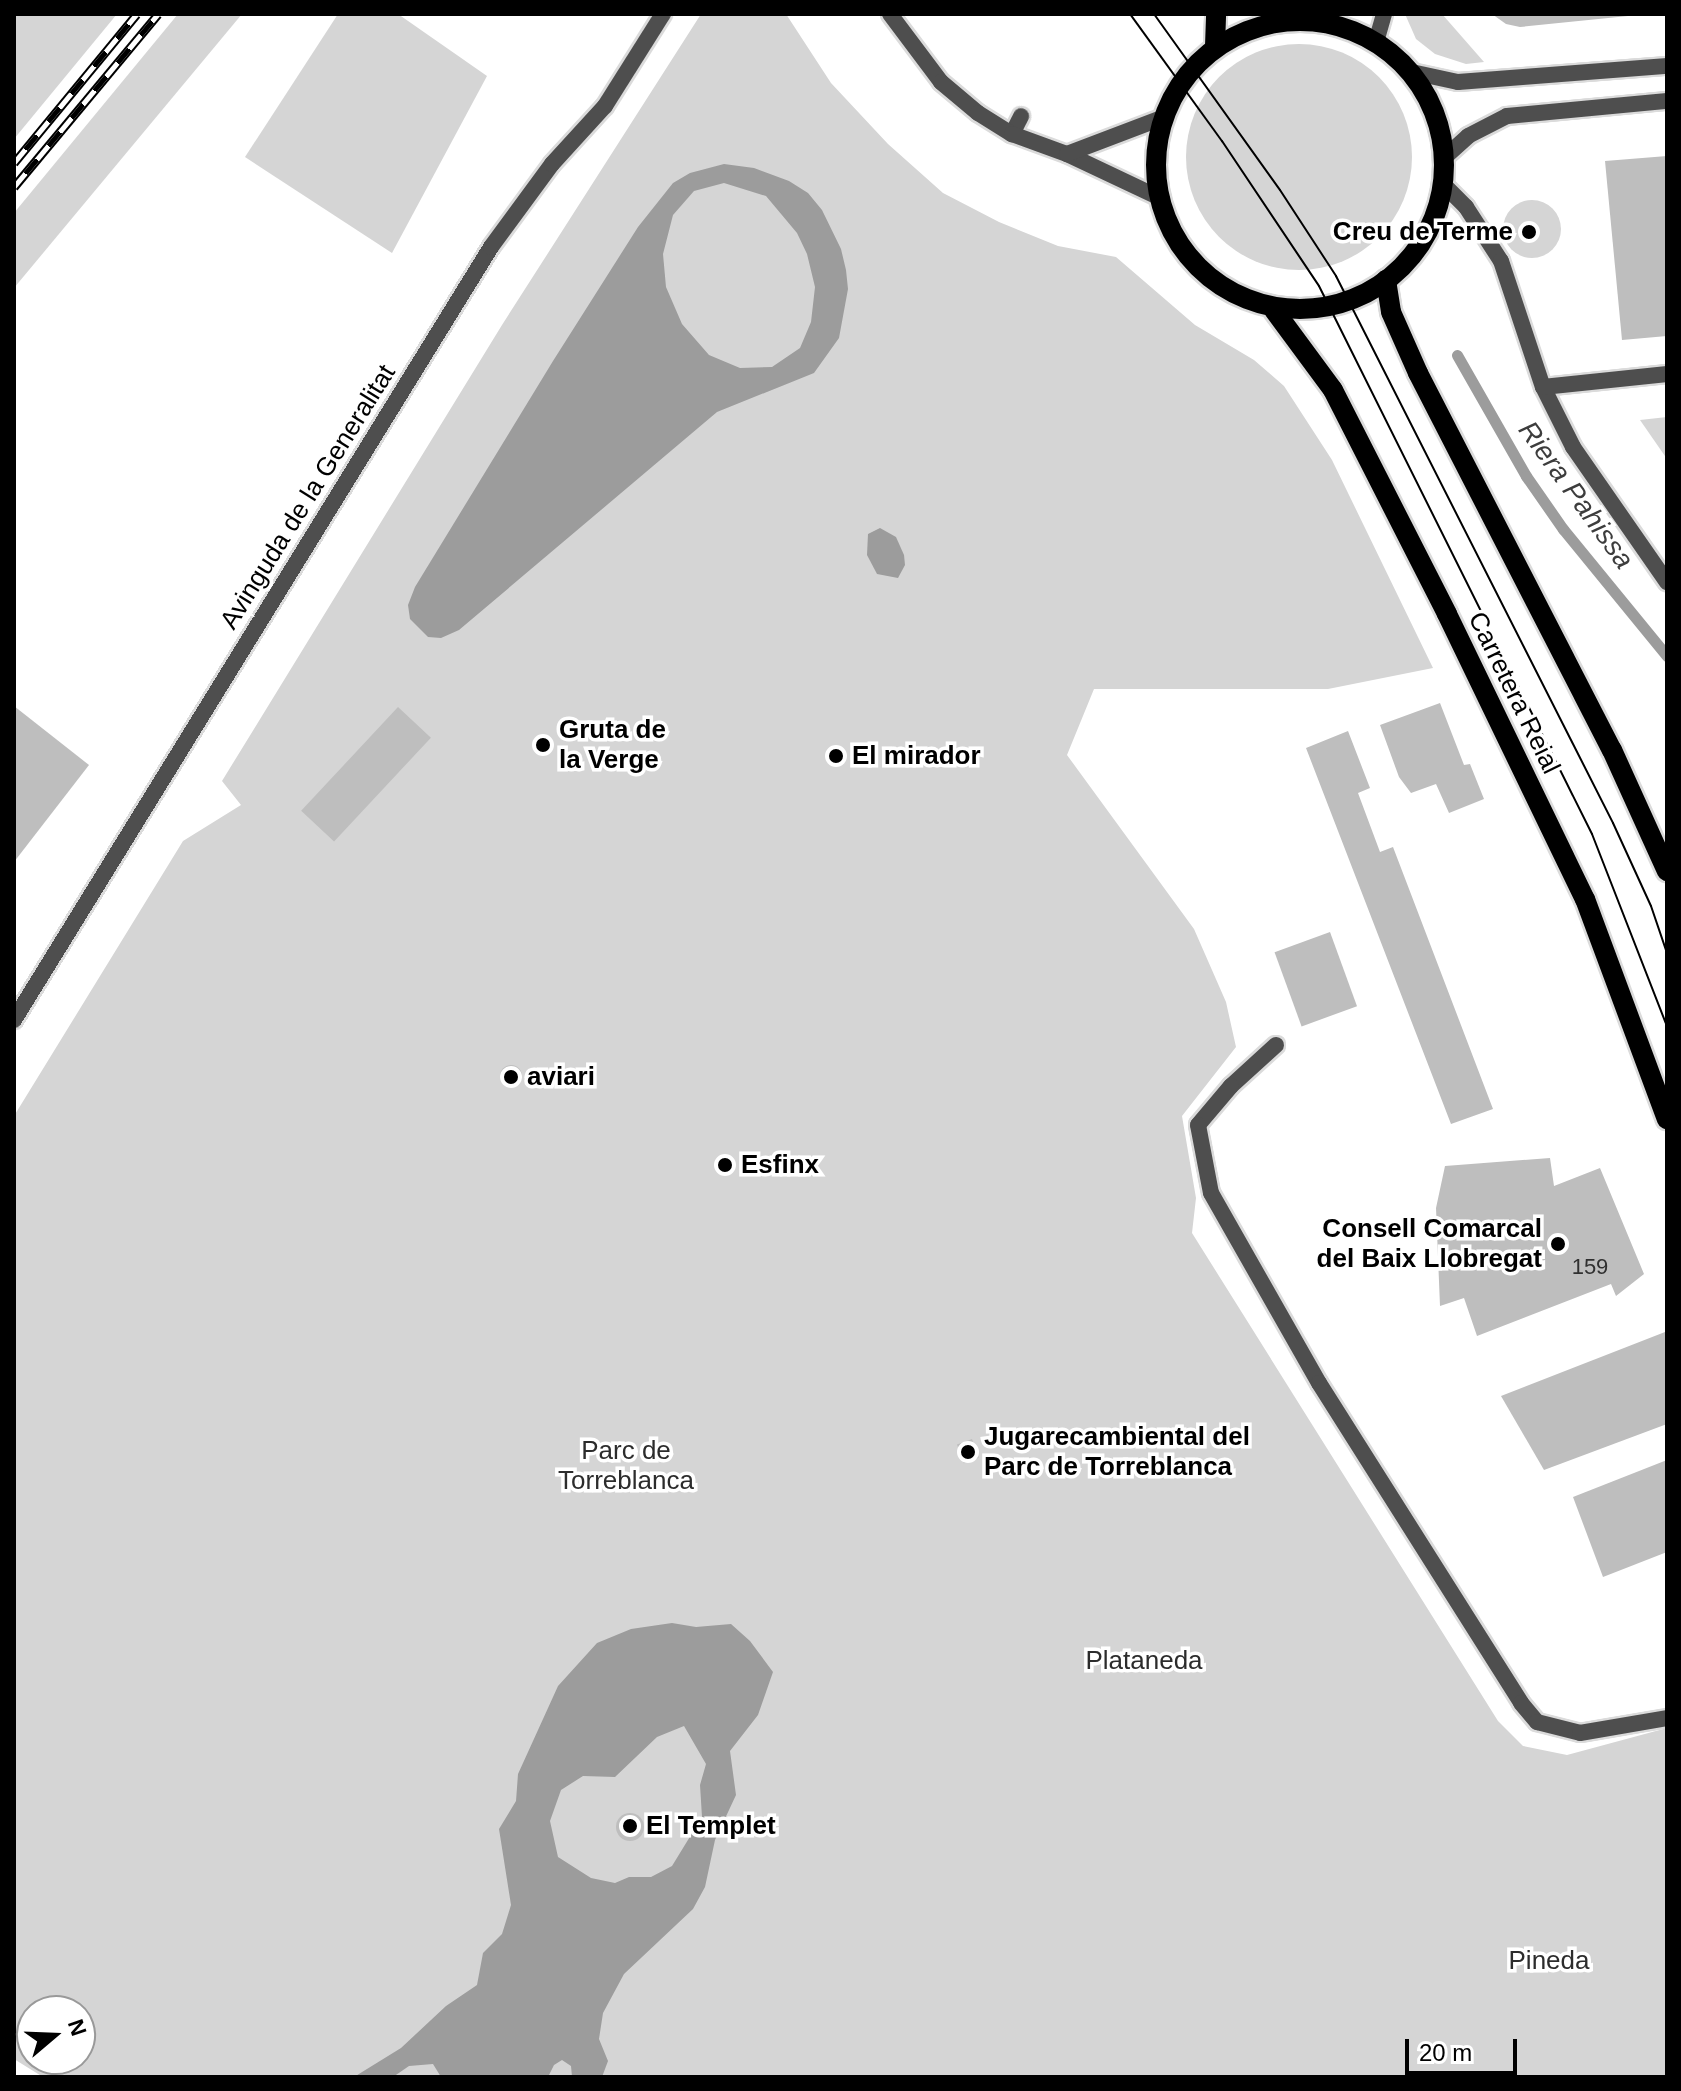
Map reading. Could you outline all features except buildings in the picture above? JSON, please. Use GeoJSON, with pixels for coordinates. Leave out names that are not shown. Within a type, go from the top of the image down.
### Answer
{"type":"FeatureCollection","features":[{"type":"Feature","properties":{"kind":"main road"},"geometry":{"type":"LineString","coordinates":[[1215,46],[1216,14]]}},
{"type":"Feature","properties":{"kind":"main road"},"geometry":{"type":"LineString","coordinates":[[1298,17],[1355,31],[1376,42],[1407,71],[1424,91],[1445,157],[1445,186],[1426,235],[1406,263],[1386,280],[1335,307],[1308,312],[1274,310],[1231,295],[1200,268],[1176,234],[1162,199],[1156,160],[1162,118],[1172,92],[1192,66],[1215,46],[1245,30],[1298,17]]}},
{"type":"Feature","properties":{"kind":"main road"},"geometry":{"type":"LineString","coordinates":[[1386,280],[1391,312],[1418,373],[1612,750],[1667,871]]}},
{"type":"Feature","properties":{"kind":"main road","name":"Carretera Reial"},"geometry":{"type":"LineString","coordinates":[[1274,310],[1338,399],[1447,614],[1585,899],[1667,1119]]}},
{"type":"Feature","properties":{"kind":"street","name":"Avinguda de la Generalitat"},"geometry":{"type":"LineString","coordinates":[[14,1020],[491,247],[552,164],[605,106],[663,14]]}},
{"type":"Feature","properties":{"kind":"street"},"geometry":{"type":"LineString","coordinates":[[890,14],[941,82],[978,113],[1012,134],[1067,154],[1162,199]]}},
{"type":"Feature","properties":{"kind":"street"},"geometry":{"type":"LineString","coordinates":[[1376,42],[1384,14]]}},
{"type":"Feature","properties":{"kind":"street"},"geometry":{"type":"LineString","coordinates":[[1407,71],[1458,82],[1667,66]]}},
{"type":"Feature","properties":{"kind":"street"},"geometry":{"type":"LineString","coordinates":[[1445,157],[1468,136],[1507,116],[1667,101]]}},
{"type":"Feature","properties":{"kind":"street"},"geometry":{"type":"LineString","coordinates":[[1012,134],[1021,116]]}},
{"type":"Feature","properties":{"kind":"street"},"geometry":{"type":"LineString","coordinates":[[1067,154],[1162,118]]}},
{"type":"Feature","properties":{"kind":"street"},"geometry":{"type":"LineString","coordinates":[[1445,186],[1466,207],[1501,261],[1543,387],[1573,447],[1667,582]]}},
{"type":"Feature","properties":{"kind":"street"},"geometry":{"type":"LineString","coordinates":[[1543,387],[1667,374]]}},
{"type":"Feature","properties":{"kind":"street"},"geometry":{"type":"LineString","coordinates":[[1276,1045],[1231,1086],[1198,1125],[1211,1193],[1319,1383],[1521,1703],[1537,1722],[1580,1733],[1667,1718]]}},
{"type":"Feature","properties":{"kind":"green space"},"geometry":{"type":"Polygon","coordinates":[[[14,14],[117,14],[14,139],[14,14]]]}},
{"type":"Feature","properties":{"kind":"green space"},"geometry":{"type":"Polygon","coordinates":[[[178,14],[242,14],[14,288],[14,213],[178,14]]]}},
{"type":"Feature","properties":{"kind":"green space"},"geometry":{"type":"Polygon","coordinates":[[[338,14],[398,14],[487,76],[392,253],[245,157],[338,14]]]}},
{"type":"Feature","properties":{"kind":"green space","name":"Parc de Torreblanca"},"geometry":{"type":"Polygon","coordinates":[[[701,14],[786,14],[831,83],[888,144],[943,193],[999,222],[1058,246],[1116,257],[1195,325],[1254,360],[1284,386],[1332,460],[1433,668],[1328,689],[1094,689],[1067,755],[1194,929],[1226,1002],[1236,1047],[1182,1116],[1196,1198],[1192,1233],[1498,1721],[1523,1746],[1567,1755],[1667,1728],[1667,2077],[40,2075],[96,2075],[96,1995],[16,1995],[14,2059],[14,1116],[183,841],[241,805],[222,781],[502,325],[701,14]]]}},
{"type":"Feature","properties":{"kind":"green space"},"geometry":{"type":"Polygon","coordinates":[[[1405,14],[1442,14],[1484,62],[1466,64],[1435,54],[1416,39],[1405,14]]]}},
{"type":"Feature","properties":{"kind":"green space"},"geometry":{"type":"Polygon","coordinates":[[[1299,44],[1321,46],[1342,53],[1362,63],[1379,77],[1393,94],[1403,114],[1410,135],[1410,179],[1403,200],[1393,220],[1379,237],[1362,251],[1342,261],[1321,268],[1299,270],[1277,268],[1256,261],[1236,251],[1219,237],[1205,220],[1195,200],[1188,179],[1186,157],[1188,135],[1195,114],[1205,94],[1219,77],[1236,63],[1256,53],[1277,46],[1299,44]]]}},
{"type":"Feature","properties":{"kind":"green space"},"geometry":{"type":"Polygon","coordinates":[[[1532,200],[1553,208],[1561,229],[1553,250],[1532,258],[1511,250],[1503,229],[1511,208],[1532,200]]]}},
{"type":"Feature","properties":{"kind":"green space"},"geometry":{"type":"Polygon","coordinates":[[[1667,417],[1667,459],[1640,420],[1667,417]]]}},
{"type":"Feature","properties":{"kind":"shaded area"},"geometry":{"type":"Polygon","coordinates":[[[724,164],[754,168],[789,181],[808,193],[822,210],[841,249],[846,270],[848,289],[839,338],[814,373],[717,412],[459,630],[441,638],[428,637],[410,619],[408,605],[415,587],[638,227],[673,183],[690,173],[724,164]],[[724,183],[694,191],[673,215],[663,254],[666,287],[682,324],[709,355],[740,368],[772,367],[800,348],[811,322],[815,287],[807,254],[797,233],[766,196],[724,183]]]}},
{"type":"Feature","properties":{"kind":"shaded area"},"geometry":{"type":"Polygon","coordinates":[[[880,528],[896,537],[904,555],[905,565],[898,578],[877,574],[867,555],[868,534],[880,528]]]}},
{"type":"Feature","properties":{"kind":"shaded area"},"geometry":{"type":"Polygon","coordinates":[[[672,1623],[696,1627],[731,1624],[750,1641],[773,1672],[758,1715],[730,1751],[736,1795],[715,1840],[705,1887],[693,1909],[624,1974],[603,2013],[599,2039],[608,2061],[602,2077],[572,2077],[571,2066],[562,2060],[554,2065],[548,2077],[441,2077],[433,2064],[409,2066],[393,2077],[354,2077],[401,2048],[446,2006],[477,1985],[483,1953],[502,1934],[511,1905],[499,1829],[516,1801],[518,1774],[558,1686],[597,1643],[631,1629],[672,1623]],[[684,1726],[657,1737],[615,1777],[583,1776],[561,1790],[550,1821],[558,1857],[591,1878],[615,1883],[629,1877],[651,1877],[672,1866],[702,1817],[700,1785],[706,1764],[684,1726]]]}},
{"type":"Feature","properties":{"kind":"waterway","name":"Riera Pahissa"},"geometry":{"type":"LineString","coordinates":[[1457,355],[1526,476],[1563,529],[1667,656]]}},
{"type":"Feature","properties":{"kind":"tram line"},"geometry":{"type":"LineString","coordinates":[[1130,14],[1222,141],[1319,286],[1592,834],[1667,1026]]}},
{"type":"Feature","properties":{"kind":"tram line"},"geometry":{"type":"LineString","coordinates":[[1154,14],[1280,190],[1336,276],[1613,823],[1651,906],[1667,953]]}},
{"type":"Feature","properties":{"kind":"railway"},"geometry":{"type":"LineString","coordinates":[[14,163],[137,14]]}},
{"type":"Feature","properties":{"kind":"railway"},"geometry":{"type":"LineString","coordinates":[[14,187],[158,14]]}},
{"type":"Feature","properties":{"kind":"place","name":"Creu de Terme"},"geometry":{"type":"Point","coordinates":[1529,232]}},
{"type":"Feature","properties":{"kind":"place","name":"Gruta de la Verge"},"geometry":{"type":"Point","coordinates":[543,745]}},
{"type":"Feature","properties":{"kind":"place","name":"El mirador"},"geometry":{"type":"Point","coordinates":[836,756]}},
{"type":"Feature","properties":{"kind":"place","name":"aviari"},"geometry":{"type":"Point","coordinates":[511,1077]}},
{"type":"Feature","properties":{"kind":"place","name":"Esfinx"},"geometry":{"type":"Point","coordinates":[725,1165]}},
{"type":"Feature","properties":{"kind":"place","name":"Consell Comarcal del Baix Llobregat"},"geometry":{"type":"Point","coordinates":[1558,1244]}},
{"type":"Feature","properties":{"kind":"place","name":"Jugarecambiental del Parc de Torreblanca"},"geometry":{"type":"Point","coordinates":[968,1452]}},
{"type":"Feature","properties":{"kind":"place","name":"El Templet"},"geometry":{"type":"Point","coordinates":[630,1826]}},
{"type":"Feature","properties":{"kind":"park label","name":"Plataneda"},"geometry":{"type":"Point","coordinates":[1144,1661]}},
{"type":"Feature","properties":{"kind":"park label","name":"Pineda"},"geometry":{"type":"Point","coordinates":[1549,1961]}}]}
